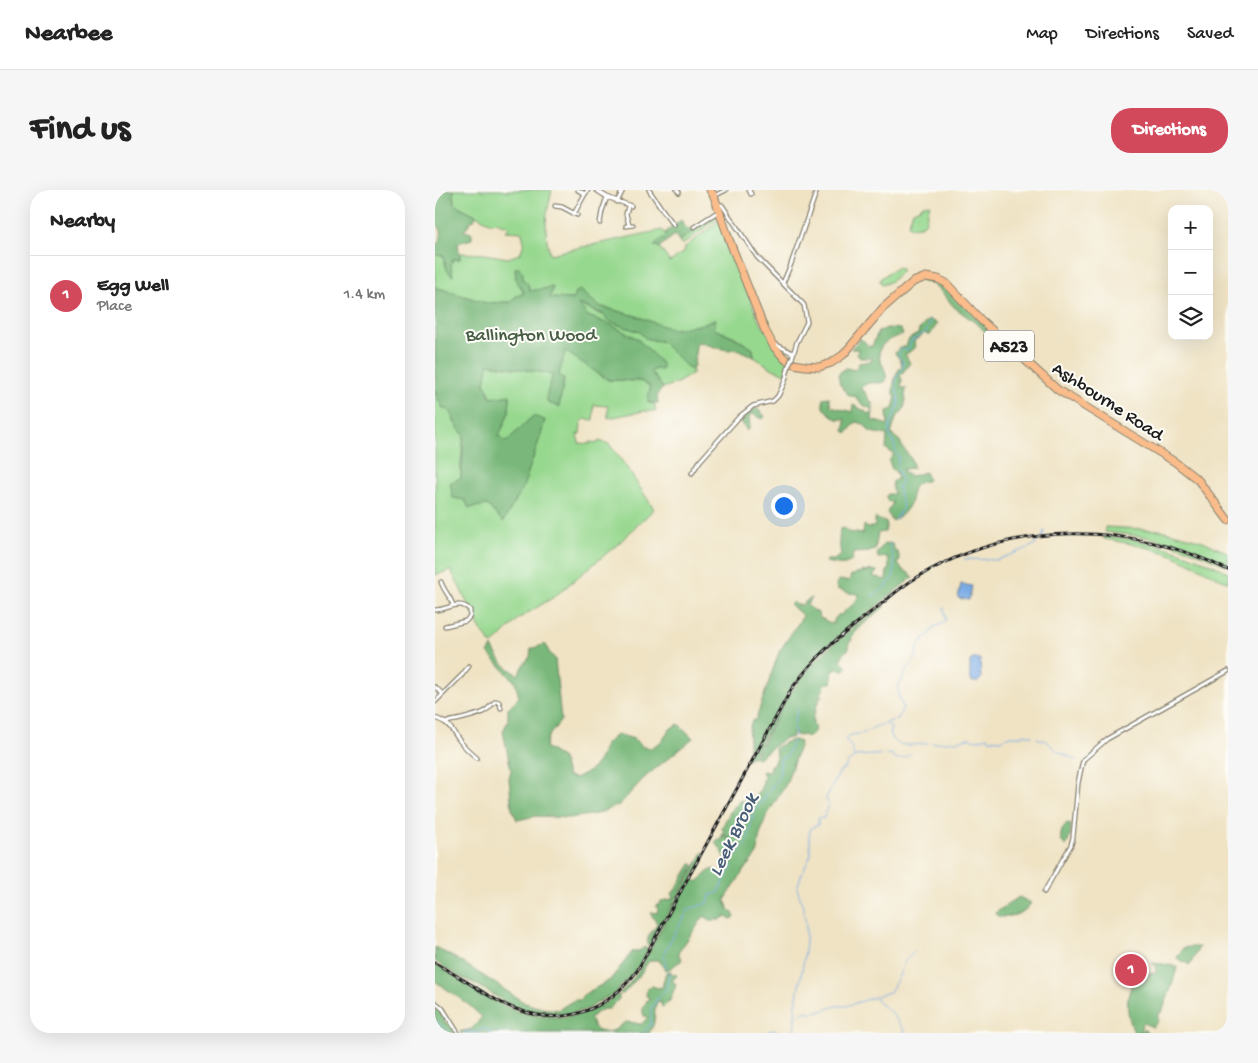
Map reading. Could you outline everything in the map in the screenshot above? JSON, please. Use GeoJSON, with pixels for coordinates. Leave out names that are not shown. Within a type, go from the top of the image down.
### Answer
{"type":"FeatureCollection","features":[{"type":"Feature","properties":{"kind":"highway","name":"Ashbourne Road"},"geometry":{"type":"LineString","coordinates":[[715,200],[752,300],[764,328],[781,356],[794,364],[813,367],[831,363],[843,355],[883,308],[913,282],[926,277],[938,279],[946,283],[1027,364],[1058,390],[1167,456],[1198,480],[1228,520]]}},
{"type":"Feature","properties":{"kind":"street"},"geometry":{"type":"LineString","coordinates":[[578,190],[585,194]]}},
{"type":"Feature","properties":{"kind":"street"},"geometry":{"type":"LineString","coordinates":[[557,207],[576,214],[585,194],[589,190]]}},
{"type":"Feature","properties":{"kind":"street"},"geometry":{"type":"LineString","coordinates":[[596,190],[617,202],[630,206],[626,214],[629,225]]}},
{"type":"Feature","properties":{"kind":"street"},"geometry":{"type":"LineString","coordinates":[[649,190],[674,225]]}},
{"type":"Feature","properties":{"kind":"street"},"geometry":{"type":"LineString","coordinates":[[694,227],[715,200],[727,190]]}},
{"type":"Feature","properties":{"kind":"street"},"geometry":{"type":"LineString","coordinates":[[783,283],[817,190]]}},
{"type":"Feature","properties":{"kind":"street"},"geometry":{"type":"LineString","coordinates":[[617,202],[623,191]]}},
{"type":"Feature","properties":{"kind":"street"},"geometry":{"type":"LineString","coordinates":[[602,221],[603,208],[607,197]]}},
{"type":"Feature","properties":{"kind":"street"},"geometry":{"type":"LineString","coordinates":[[692,473],[700,461],[739,417],[753,406],[773,401],[778,396],[793,353],[807,322],[806,309],[803,302],[757,257],[722,205],[715,200]]}},
{"type":"Feature","properties":{"kind":"street"},"geometry":{"type":"LineString","coordinates":[[774,344],[793,353]]}},
{"type":"Feature","properties":{"kind":"street"},"geometry":{"type":"LineString","coordinates":[[441,582],[453,605]]}},
{"type":"Feature","properties":{"kind":"street"},"geometry":{"type":"LineString","coordinates":[[435,610],[453,605],[466,607],[470,610],[470,616],[466,621],[445,626]]}},
{"type":"Feature","properties":{"kind":"street"},"geometry":{"type":"LineString","coordinates":[[435,702],[469,666]]}},
{"type":"Feature","properties":{"kind":"street"},"geometry":{"type":"LineString","coordinates":[[1044,892],[1071,845],[1078,783],[1084,759],[1107,739],[1228,671]]}},
{"type":"Feature","properties":{"kind":"street"},"geometry":{"type":"LineString","coordinates":[[435,687],[443,694]]}},
{"type":"Feature","properties":{"kind":"street"},"geometry":{"type":"LineString","coordinates":[[446,723],[484,712],[496,701],[499,702],[501,708]]}},
{"type":"Feature","properties":{"kind":"street"},"geometry":{"type":"LineString","coordinates":[[435,718],[446,723],[459,740],[477,758]]}},
{"type":"Feature","properties":{"kind":"street"},"geometry":{"type":"LineString","coordinates":[[435,1002],[443,1009],[457,1032]]}},
{"type":"Feature","properties":{"kind":"green space"},"geometry":{"type":"Polygon","coordinates":[[[435,190],[440,194],[443,190],[454,190],[453,197],[456,205],[476,215],[464,231],[472,233],[472,239],[458,243],[460,259],[453,259],[451,265],[453,276],[447,270],[444,256],[435,253],[435,246],[440,240],[441,231],[435,223],[435,190]]]}},
{"type":"Feature","properties":{"kind":"green space"},"geometry":{"type":"Polygon","coordinates":[[[454,190],[501,190],[508,192],[507,190],[552,190],[546,222],[550,254],[662,230],[666,235],[655,246],[659,247],[670,262],[686,250],[684,248],[720,220],[758,319],[788,363],[785,374],[754,357],[753,349],[733,336],[714,329],[715,319],[700,325],[674,329],[668,328],[636,316],[598,306],[580,290],[574,299],[550,298],[529,291],[528,284],[523,279],[516,280],[523,290],[523,294],[516,296],[511,302],[486,303],[435,287],[435,253],[445,256],[452,276],[451,265],[453,259],[460,259],[460,253],[508,258],[520,254],[524,243],[522,232],[505,231],[510,228],[497,222],[491,223],[456,205],[453,197],[454,190]]]}},
{"type":"Feature","properties":{"kind":"green space"},"geometry":{"type":"Polygon","coordinates":[[[930,204],[925,223],[920,226],[911,227],[908,225],[913,211],[923,205],[930,204]]]}},
{"type":"Feature","properties":{"kind":"green space"},"geometry":{"type":"Polygon","coordinates":[[[718,215],[719,218],[682,245],[679,241],[708,222],[718,215]]]}},
{"type":"Feature","properties":{"kind":"green space"},"geometry":{"type":"Polygon","coordinates":[[[681,220],[686,228],[694,231],[679,241],[675,235],[659,247],[654,246],[666,235],[665,233],[681,220]]]}},
{"type":"Feature","properties":{"kind":"green space"},"geometry":{"type":"Polygon","coordinates":[[[898,267],[901,269],[901,272],[890,282],[882,285],[881,278],[898,267]]]}},
{"type":"Feature","properties":{"kind":"green space","name":"Ballington Wood"},"geometry":{"type":"Polygon","coordinates":[[[515,268],[519,268],[523,273],[523,279],[528,284],[530,291],[553,287],[550,298],[574,299],[574,293],[580,290],[599,306],[636,316],[668,328],[674,329],[700,325],[716,319],[714,329],[732,336],[753,349],[754,357],[739,350],[728,350],[700,342],[696,346],[692,370],[662,342],[645,338],[640,332],[610,322],[603,314],[578,304],[588,316],[638,339],[662,364],[662,370],[655,369],[651,372],[663,388],[657,395],[658,403],[649,403],[648,401],[650,386],[640,381],[609,380],[565,351],[559,374],[564,380],[559,407],[548,403],[546,397],[553,374],[488,364],[485,384],[491,398],[510,395],[509,412],[499,436],[506,442],[533,416],[545,420],[522,490],[503,522],[487,505],[469,508],[465,500],[453,498],[450,483],[461,478],[464,435],[456,425],[451,412],[442,407],[435,391],[435,287],[486,303],[511,302],[516,296],[523,294],[523,290],[516,280],[515,268]]]}},
{"type":"Feature","properties":{"kind":"green space"},"geometry":{"type":"Polygon","coordinates":[[[928,279],[942,282],[997,337],[991,339],[980,326],[954,307],[939,289],[921,280],[928,279]]]}},
{"type":"Feature","properties":{"kind":"green space"},"geometry":{"type":"Polygon","coordinates":[[[577,304],[603,315],[610,322],[640,332],[645,338],[662,342],[692,370],[692,374],[679,382],[663,388],[651,372],[655,369],[650,351],[638,339],[588,316],[577,304]]]}},
{"type":"Feature","properties":{"kind":"green space"},"geometry":{"type":"Polygon","coordinates":[[[929,319],[937,324],[930,335],[925,333],[914,341],[915,347],[905,354],[910,363],[900,376],[902,379],[901,388],[906,388],[906,399],[904,409],[896,418],[891,434],[900,441],[912,460],[913,468],[903,469],[904,473],[912,476],[925,472],[928,479],[915,485],[908,507],[892,521],[887,512],[893,503],[887,500],[886,496],[894,494],[893,483],[898,479],[889,461],[894,454],[886,449],[887,435],[870,432],[864,424],[856,422],[847,433],[844,431],[845,419],[836,419],[823,408],[823,398],[829,397],[831,406],[852,412],[853,405],[867,414],[873,411],[872,420],[888,425],[887,411],[893,409],[896,396],[893,393],[895,379],[897,372],[902,366],[895,353],[899,348],[906,346],[909,339],[919,333],[918,331],[929,319]]]}},
{"type":"Feature","properties":{"kind":"green space"},"geometry":{"type":"Polygon","coordinates":[[[887,328],[900,329],[903,334],[888,340],[881,346],[879,356],[886,373],[886,381],[870,383],[860,389],[864,391],[873,405],[872,409],[858,401],[855,396],[849,396],[840,384],[838,374],[846,368],[855,370],[859,363],[872,361],[872,358],[860,358],[857,354],[858,349],[851,349],[860,339],[868,346],[872,346],[878,332],[887,328]]]}},
{"type":"Feature","properties":{"kind":"green space"},"geometry":{"type":"Polygon","coordinates":[[[565,350],[608,380],[640,381],[651,386],[648,401],[649,403],[654,403],[656,411],[644,411],[608,418],[608,406],[594,405],[593,420],[585,419],[581,423],[580,434],[577,434],[579,443],[590,444],[590,442],[598,443],[599,441],[609,444],[654,509],[619,543],[554,597],[518,619],[491,645],[480,629],[451,570],[435,575],[435,391],[442,407],[451,412],[456,425],[464,435],[461,482],[469,508],[487,505],[503,521],[522,490],[533,416],[506,442],[499,435],[509,412],[510,396],[492,398],[485,384],[488,364],[554,374],[558,406],[564,380],[559,374],[565,350]]]}},
{"type":"Feature","properties":{"kind":"green space"},"geometry":{"type":"Polygon","coordinates":[[[756,408],[765,416],[763,419],[753,414],[749,415],[750,427],[747,431],[740,420],[756,408]]]}},
{"type":"Feature","properties":{"kind":"green space"},"geometry":{"type":"Polygon","coordinates":[[[875,518],[887,523],[885,532],[878,533],[875,550],[853,553],[851,561],[845,564],[825,562],[826,560],[834,560],[841,555],[840,529],[845,528],[848,532],[863,534],[864,525],[868,528],[875,526],[875,518]]]}},
{"type":"Feature","properties":{"kind":"green space"},"geometry":{"type":"Polygon","coordinates":[[[1105,527],[1161,530],[1203,541],[1228,553],[1228,566],[1161,540],[1105,532],[1105,527]]]}},
{"type":"Feature","properties":{"kind":"green space"},"geometry":{"type":"Polygon","coordinates":[[[1104,536],[1137,540],[1198,558],[1228,572],[1228,583],[1172,555],[1147,547],[1104,539],[1104,536]]]}},
{"type":"Feature","properties":{"kind":"green space"},"geometry":{"type":"Polygon","coordinates":[[[890,543],[893,545],[895,552],[898,552],[900,561],[897,563],[913,577],[837,638],[813,661],[791,688],[753,757],[749,757],[746,761],[749,749],[750,725],[756,719],[779,652],[803,616],[790,604],[793,602],[797,605],[802,605],[812,598],[807,605],[818,613],[819,617],[834,624],[834,620],[838,615],[843,614],[853,604],[859,594],[837,589],[838,580],[849,581],[851,575],[871,570],[877,571],[874,575],[875,578],[886,579],[889,569],[888,557],[878,558],[877,553],[884,544],[890,543]]]}},
{"type":"Feature","properties":{"kind":"green space"},"geometry":{"type":"Polygon","coordinates":[[[881,606],[885,606],[851,638],[848,650],[841,658],[847,668],[845,670],[837,669],[833,671],[831,683],[826,683],[824,686],[821,693],[822,696],[819,698],[819,703],[817,703],[813,715],[815,730],[812,734],[808,737],[798,736],[793,733],[791,738],[785,738],[758,758],[755,757],[787,699],[808,670],[837,641],[881,606]]]}},
{"type":"Feature","properties":{"kind":"green space"},"geometry":{"type":"Polygon","coordinates":[[[545,644],[555,659],[561,720],[548,737],[545,747],[563,759],[567,776],[575,778],[590,771],[599,760],[605,745],[617,734],[634,739],[643,747],[651,748],[662,741],[671,728],[679,724],[693,738],[644,778],[619,805],[596,814],[569,818],[536,816],[517,820],[512,809],[509,778],[511,770],[503,731],[508,721],[508,708],[519,697],[515,682],[488,653],[492,647],[503,664],[518,675],[530,657],[531,649],[545,644]]]}},
{"type":"Feature","properties":{"kind":"green space"},"geometry":{"type":"Polygon","coordinates":[[[794,740],[800,742],[799,746],[786,784],[766,817],[759,838],[758,851],[725,900],[735,918],[731,919],[726,916],[718,921],[716,918],[714,922],[704,916],[678,953],[682,960],[665,970],[659,960],[649,961],[639,976],[621,994],[620,992],[638,972],[703,852],[705,853],[702,865],[694,873],[693,878],[697,882],[707,872],[715,869],[718,872],[721,871],[725,857],[715,842],[721,840],[722,835],[730,839],[730,837],[722,834],[724,830],[722,827],[733,807],[739,801],[746,799],[746,803],[753,805],[752,800],[760,789],[765,774],[762,772],[768,772],[770,765],[773,765],[776,757],[775,748],[794,740]]]}},
{"type":"Feature","properties":{"kind":"green space"},"geometry":{"type":"Polygon","coordinates":[[[1067,823],[1071,824],[1071,827],[1066,846],[1063,844],[1061,835],[1067,823]]]}},
{"type":"Feature","properties":{"kind":"green space"},"geometry":{"type":"Polygon","coordinates":[[[691,864],[694,866],[651,944],[648,945],[649,935],[657,923],[651,914],[652,912],[657,913],[656,905],[659,905],[661,901],[672,899],[671,895],[691,864]]]}},
{"type":"Feature","properties":{"kind":"green space"},"geometry":{"type":"Polygon","coordinates":[[[1019,897],[1031,903],[1024,911],[1013,916],[1004,917],[999,917],[995,913],[1019,897]]]}},
{"type":"Feature","properties":{"kind":"green space"},"geometry":{"type":"Polygon","coordinates":[[[435,947],[462,962],[525,1003],[541,1008],[558,1010],[574,1000],[580,1000],[583,995],[610,980],[633,951],[639,951],[645,947],[648,950],[638,967],[615,993],[588,1009],[570,1014],[551,1015],[528,1012],[513,1007],[476,984],[458,976],[435,961],[435,947]]]}},
{"type":"Feature","properties":{"kind":"green space"},"geometry":{"type":"Polygon","coordinates":[[[1199,947],[1190,965],[1177,958],[1183,948],[1199,947]]]}},
{"type":"Feature","properties":{"kind":"green space"},"geometry":{"type":"Polygon","coordinates":[[[1152,963],[1177,968],[1162,1012],[1158,1014],[1158,1021],[1153,1027],[1143,1023],[1140,1030],[1144,1029],[1147,1033],[1134,1033],[1128,1013],[1129,994],[1134,981],[1146,981],[1146,974],[1156,973],[1155,965],[1152,963]]]}},
{"type":"Feature","properties":{"kind":"green space"},"geometry":{"type":"Polygon","coordinates":[[[435,964],[507,1007],[516,1011],[545,1017],[568,1016],[588,1011],[599,1007],[619,994],[619,999],[609,1009],[603,1009],[589,1018],[594,1027],[600,1031],[615,1030],[625,1022],[642,1024],[648,1017],[644,1016],[642,1007],[650,998],[646,996],[647,988],[653,986],[657,988],[663,987],[663,981],[667,972],[671,971],[671,974],[677,975],[672,980],[676,985],[670,1001],[662,1007],[660,1001],[657,1002],[654,1021],[649,1033],[460,1033],[472,1029],[482,1017],[469,1005],[435,981],[435,964]]]}},
{"type":"Feature","properties":{"kind":"green space"},"geometry":{"type":"Polygon","coordinates":[[[435,1005],[441,1009],[446,1019],[444,1021],[446,1024],[450,1024],[455,1033],[437,1033],[435,1031],[435,1005]]]}},
{"type":"Feature","properties":{"kind":"water"},"geometry":{"type":"Polygon","coordinates":[[[961,584],[972,586],[969,600],[958,598],[961,584]]]}},
{"type":"Feature","properties":{"kind":"water"},"geometry":{"type":"Polygon","coordinates":[[[980,659],[981,679],[978,682],[970,680],[970,661],[980,659]]]}},
{"type":"Feature","properties":{"kind":"waterway","name":"Leek Brook"},"geometry":{"type":"LineString","coordinates":[[895,520],[903,507],[898,486],[902,481],[898,470],[899,457],[889,433],[890,425],[899,404],[896,380],[903,365],[898,354],[902,349],[906,350],[909,348],[911,341],[926,332],[931,320]]}},
{"type":"Feature","properties":{"kind":"waterway"},"geometry":{"type":"LineString","coordinates":[[964,559],[997,560],[1036,544],[1038,539],[1042,538],[1044,531]]}},
{"type":"Feature","properties":{"kind":"waterway","name":"Leek Brook"},"geometry":{"type":"LineString","coordinates":[[872,596],[885,587],[893,576],[895,566],[889,544]]}},
{"type":"Feature","properties":{"kind":"waterway"},"geometry":{"type":"LineString","coordinates":[[794,1033],[796,1002],[806,938],[803,907],[797,888],[811,855],[809,835],[811,828],[818,825],[818,818],[824,818],[828,804],[826,798],[840,771],[855,756],[845,739],[854,734],[864,733],[874,727],[898,719],[903,707],[898,687],[907,669],[914,662],[918,648],[924,638],[929,635],[934,627],[946,620],[944,608]]}},
{"type":"Feature","properties":{"kind":"waterway","name":"Leek Brook"},"geometry":{"type":"LineString","coordinates":[[794,737],[793,727],[798,709]]}},
{"type":"Feature","properties":{"kind":"waterway"},"geometry":{"type":"LineString","coordinates":[[886,724],[891,727],[891,735],[897,743],[902,745],[928,743]]}},
{"type":"Feature","properties":{"kind":"waterway"},"geometry":{"type":"LineString","coordinates":[[932,743],[969,738],[977,740],[988,737],[989,739],[1001,740],[1010,736],[1023,736],[1024,734],[1032,736]]}},
{"type":"Feature","properties":{"kind":"waterway"},"geometry":{"type":"LineString","coordinates":[[1037,738],[1048,742],[1057,751],[1076,760]]}},
{"type":"Feature","properties":{"kind":"waterway","name":"Leek Brook"},"geometry":{"type":"LineString","coordinates":[[643,1033],[651,1024],[651,1008],[666,989],[669,975],[665,964],[664,952],[689,909],[708,903],[710,895],[718,893],[731,868],[731,860],[748,839],[753,815],[779,776],[781,758],[786,757],[793,741]]}},
{"type":"Feature","properties":{"kind":"waterway"},"geometry":{"type":"LineString","coordinates":[[855,756],[892,754],[894,759],[905,758],[910,754]]}},
{"type":"Feature","properties":{"kind":"waterway"},"geometry":{"type":"LineString","coordinates":[[876,996],[890,992],[905,961],[914,952]]}},
{"type":"Feature","properties":{"kind":"waterway"},"geometry":{"type":"LineString","coordinates":[[796,1018],[801,1013],[808,1011],[810,1014],[815,1011],[822,1011],[836,1006],[846,1006],[875,997],[881,1005],[891,1012],[906,1033]]}},
{"type":"Feature","properties":{"kind":"waterway","name":"Leek Brook"},"geometry":{"type":"LineString","coordinates":[[435,1020],[450,1033]]}},
{"type":"Feature","properties":{"kind":"waterway","name":"Leek Brook"},"geometry":{"type":"LineString","coordinates":[[464,1033],[485,1028],[492,1033]]}},
{"type":"Feature","properties":{"kind":"waterway"},"geometry":{"type":"LineString","coordinates":[[767,1033],[768,1031],[775,1030],[780,1033]]}},
{"type":"Feature","properties":{"kind":"waterway","name":"Leek Brook"},"geometry":{"type":"LineString","coordinates":[[498,1033],[503,1033]]}},
{"type":"Feature","properties":{"kind":"railway"},"geometry":{"type":"LineString","coordinates":[[435,963],[504,1004],[536,1015],[569,1015],[599,1005],[613,996],[637,971],[792,688],[815,660],[844,633],[910,582],[953,559],[991,545],[1031,537],[1071,534],[1111,536],[1151,542],[1190,554],[1228,570]]}},
{"type":"Feature","properties":{"kind":"place","name":"Egg Well"},"geometry":{"type":"Point","coordinates":[1131,970]}}]}
